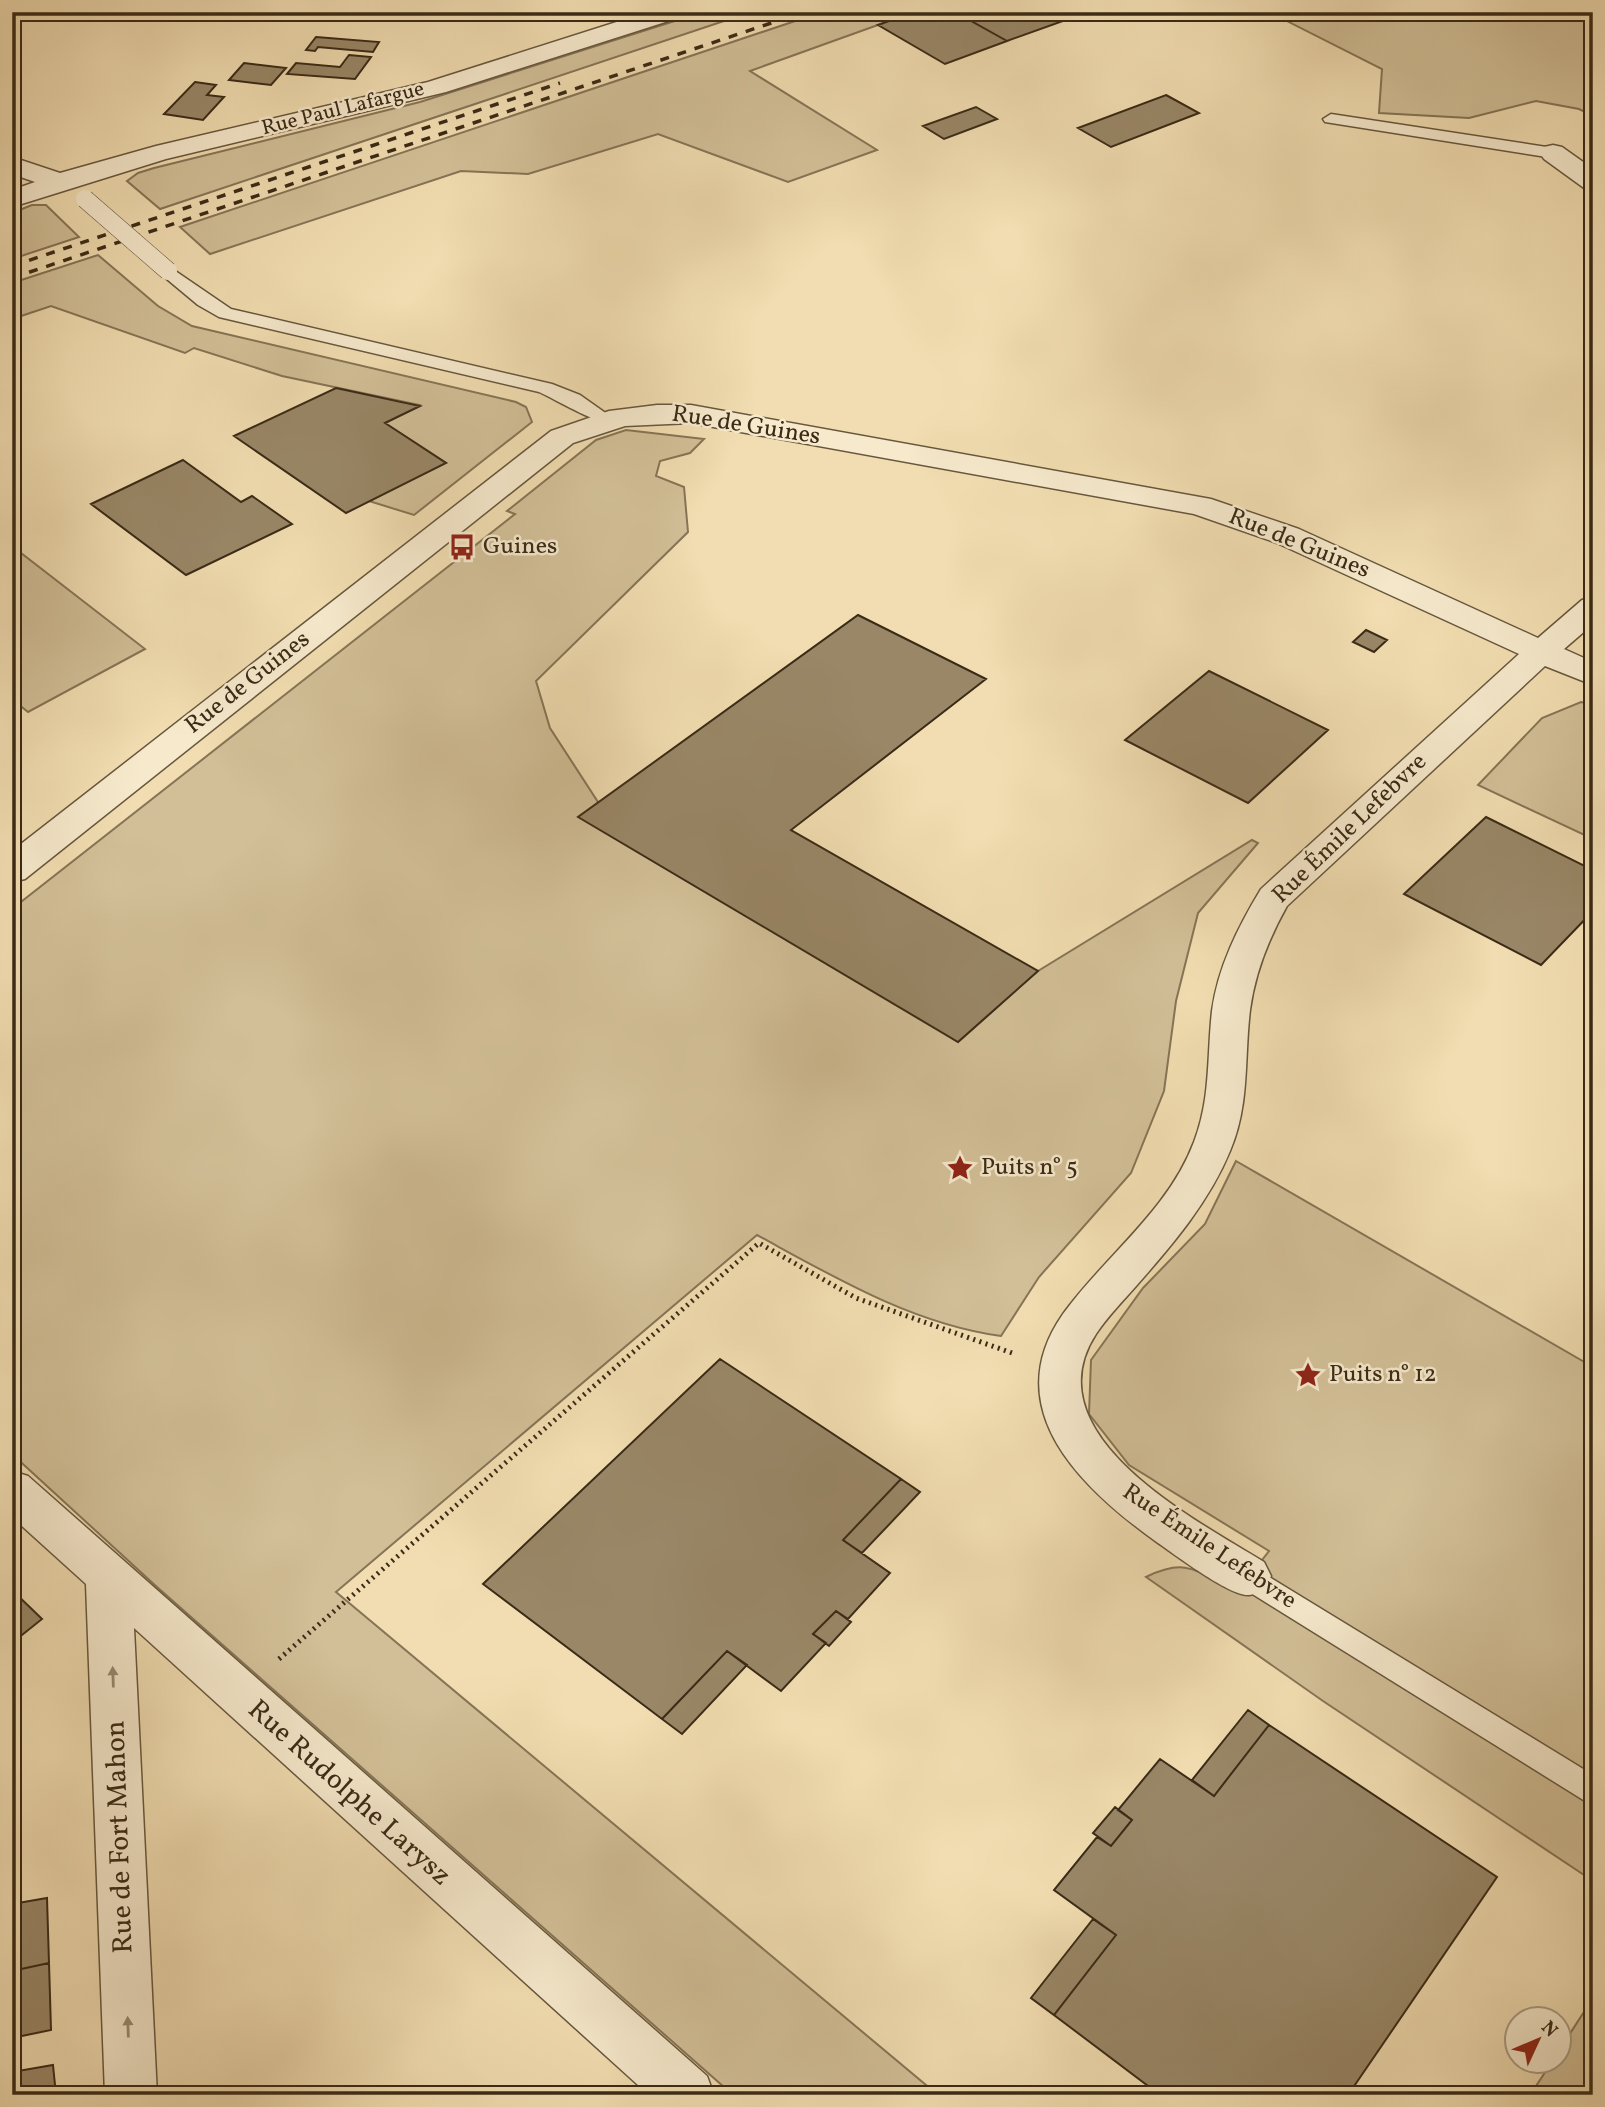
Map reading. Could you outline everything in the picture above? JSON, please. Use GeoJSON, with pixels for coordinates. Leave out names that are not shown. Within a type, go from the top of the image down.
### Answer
{"type":"FeatureCollection","features":[{"type":"Feature","properties":{"kind":"street","name":"Rue Paul Lafargue"},"geometry":{"type":"LineString","coordinates":[[12,199],[58,181],[181,148],[405,95],[672,12]]}},
{"type":"Feature","properties":{"kind":"street"},"geometry":{"type":"LineString","coordinates":[[1553,153],[1593,182]]}},
{"type":"Feature","properties":{"kind":"street"},"geometry":{"type":"LineString","coordinates":[[12,165],[58,181]]}},
{"type":"Feature","properties":{"kind":"street","name":"Rue de Guines"},"geometry":{"type":"LineString","coordinates":[[12,870],[562,437],[605,419],[641,414],[691,414],[1200,506],[1288,536],[1593,675]]}},
{"type":"Feature","properties":{"kind":"street","name":"Rue Émile Lefebvre"},"geometry":{"type":"LineString","coordinates":[[1248,1576],[1155,1516],[1103,1473],[1073,1439],[1060,1405],[1059,1369],[1076,1329],[1178,1207],[1206,1161],[1223,1117],[1229,1076],[1232,1003],[1247,944],[1274,898],[1593,607]]}},
{"type":"Feature","properties":{"kind":"street","name":"Rue Rudolphe Larysz"},"geometry":{"type":"LineString","coordinates":[[12,1489],[109,1579],[688,2095]]}},
{"type":"Feature","properties":{"kind":"street","name":"Rue de Fort Mahon"},"geometry":{"type":"LineString","coordinates":[[109,1579],[131,2095]]}},
{"type":"Feature","properties":{"kind":"lane"},"geometry":{"type":"LineString","coordinates":[[1331,119],[1553,153]]}},
{"type":"Feature","properties":{"kind":"lane"},"geometry":{"type":"LineString","coordinates":[[58,181],[85,199],[204,301],[225,313],[545,388],[573,399],[605,419]]}},
{"type":"Feature","properties":{"kind":"lane","name":"Rue Émile Lefebvre"},"geometry":{"type":"LineString","coordinates":[[1248,1576],[1593,1792]]}},
{"type":"Feature","properties":{"kind":"path"},"geometry":{"type":"LineString","coordinates":[[239,1694],[759,1243],[856,1298],[1059,1369]]}},
{"type":"Feature","properties":{"kind":"shaded area"},"geometry":{"type":"Polygon","coordinates":[[[703,12],[751,12],[160,209],[127,181],[138,173],[154,168],[420,102],[703,12]]]}},
{"type":"Feature","properties":{"kind":"shaded area"},"geometry":{"type":"Polygon","coordinates":[[[822,12],[914,12],[750,71],[877,150],[788,182],[658,134],[528,174],[461,171],[210,254],[180,227],[822,12]]]}},
{"type":"Feature","properties":{"kind":"shaded area"},"geometry":{"type":"Polygon","coordinates":[[[1269,12],[1593,12],[1593,116],[1579,109],[1536,101],[1469,118],[1379,113],[1382,69],[1269,12]]]}},
{"type":"Feature","properties":{"kind":"shaded area"},"geometry":{"type":"Polygon","coordinates":[[[32,205],[46,205],[79,237],[12,259],[12,213],[32,205]]]}},
{"type":"Feature","properties":{"kind":"shaded area"},"geometry":{"type":"Polygon","coordinates":[[[98,255],[158,306],[192,326],[516,402],[526,407],[532,422],[414,515],[369,501],[446,463],[385,423],[419,405],[282,376],[194,348],[185,353],[51,306],[12,319],[12,283],[98,255]]]}},
{"type":"Feature","properties":{"kind":"shaded area"},"geometry":{"type":"Polygon","coordinates":[[[626,430],[704,439],[690,453],[660,461],[656,476],[684,487],[688,532],[536,681],[550,728],[598,802],[958,1042],[1038,971],[1252,840],[1258,843],[1198,913],[1176,1001],[1164,1091],[1131,1173],[1039,1277],[1001,1336],[968,1330],[905,1310],[845,1282],[757,1235],[336,1592],[938,2095],[733,2095],[157,1587],[12,1454],[12,909],[515,514],[507,511],[596,440],[626,430]]]}},
{"type":"Feature","properties":{"kind":"shaded area"},"geometry":{"type":"Polygon","coordinates":[[[12,546],[145,649],[28,712],[12,699],[12,546]]]}},
{"type":"Feature","properties":{"kind":"shaded area"},"geometry":{"type":"Polygon","coordinates":[[[1581,702],[1593,705],[1593,839],[1478,785],[1542,718],[1581,702]]]}},
{"type":"Feature","properties":{"kind":"shaded area"},"geometry":{"type":"Polygon","coordinates":[[[1236,1161],[1593,1367],[1593,1881],[1323,1701],[1146,1577],[1173,1568],[1193,1569],[1237,1592],[1269,1551],[1129,1465],[1089,1414],[1091,1360],[1143,1288],[1205,1224],[1236,1161]]]}},
{"type":"Feature","properties":{"kind":"shaded area"},"geometry":{"type":"Polygon","coordinates":[[[1593,1998],[1593,2095],[1530,2095],[1543,2076],[1574,2076],[1574,2027],[1593,1998]]]}},
{"type":"Feature","properties":{"kind":"building"},"geometry":{"type":"Polygon","coordinates":[[[914,12],[955,12],[1007,41],[945,64],[878,25],[914,12]]]}},
{"type":"Feature","properties":{"kind":"building"},"geometry":{"type":"Polygon","coordinates":[[[955,12],[1088,12],[1007,41],[955,12]]]}},
{"type":"Feature","properties":{"kind":"building"},"geometry":{"type":"Polygon","coordinates":[[[316,37],[379,42],[373,52],[318,47],[315,51],[306,50],[316,37]]]}},
{"type":"Feature","properties":{"kind":"building"},"geometry":{"type":"Polygon","coordinates":[[[349,55],[371,57],[355,79],[287,74],[296,63],[340,67],[349,55]]]}},
{"type":"Feature","properties":{"kind":"building"},"geometry":{"type":"Polygon","coordinates":[[[244,63],[286,68],[271,85],[229,80],[244,63]]]}},
{"type":"Feature","properties":{"kind":"building"},"geometry":{"type":"Polygon","coordinates":[[[195,82],[216,85],[207,95],[224,97],[203,120],[164,114],[195,82]]]}},
{"type":"Feature","properties":{"kind":"building"},"geometry":{"type":"Polygon","coordinates":[[[1166,95],[1199,113],[1111,147],[1078,128],[1166,95]]]}},
{"type":"Feature","properties":{"kind":"building"},"geometry":{"type":"Polygon","coordinates":[[[976,107],[997,119],[944,139],[923,126],[976,107]]]}},
{"type":"Feature","properties":{"kind":"building"},"geometry":{"type":"Polygon","coordinates":[[[336,388],[420,406],[385,423],[446,463],[346,513],[234,436],[336,388]]]}},
{"type":"Feature","properties":{"kind":"building"},"geometry":{"type":"Polygon","coordinates":[[[183,460],[241,502],[252,496],[292,524],[186,575],[91,504],[183,460]]]}},
{"type":"Feature","properties":{"kind":"building"},"geometry":{"type":"Polygon","coordinates":[[[858,615],[986,679],[791,830],[1038,971],[958,1042],[578,817],[858,615]]]}},
{"type":"Feature","properties":{"kind":"building"},"geometry":{"type":"Polygon","coordinates":[[[1366,630],[1387,640],[1374,652],[1353,642],[1366,630]]]}},
{"type":"Feature","properties":{"kind":"building"},"geometry":{"type":"Polygon","coordinates":[[[1209,671],[1328,730],[1248,803],[1125,740],[1209,671]]]}},
{"type":"Feature","properties":{"kind":"building"},"geometry":{"type":"Polygon","coordinates":[[[1486,817],[1593,870],[1593,911],[1541,965],[1404,894],[1486,817]]]}},
{"type":"Feature","properties":{"kind":"building"},"geometry":{"type":"Polygon","coordinates":[[[720,1359],[901,1479],[843,1540],[890,1573],[848,1619],[836,1611],[813,1634],[826,1643],[781,1691],[727,1651],[662,1719],[483,1584],[720,1359]]]}},
{"type":"Feature","properties":{"kind":"building"},"geometry":{"type":"Polygon","coordinates":[[[901,1479],[920,1492],[862,1553],[843,1540],[901,1479]]]}},
{"type":"Feature","properties":{"kind":"building"},"geometry":{"type":"Polygon","coordinates":[[[12,1590],[42,1619],[12,1643],[12,1590]]]}},
{"type":"Feature","properties":{"kind":"building"},"geometry":{"type":"Polygon","coordinates":[[[836,1611],[851,1622],[829,1646],[813,1634],[836,1611]]]}},
{"type":"Feature","properties":{"kind":"building"},"geometry":{"type":"Polygon","coordinates":[[[727,1651],[747,1665],[682,1734],[662,1719],[727,1651]]]}},
{"type":"Feature","properties":{"kind":"building"},"geometry":{"type":"Polygon","coordinates":[[[1248,1710],[1269,1725],[1214,1796],[1192,1780],[1248,1710]]]}},
{"type":"Feature","properties":{"kind":"building"},"geometry":{"type":"Polygon","coordinates":[[[1269,1725],[1497,1877],[1348,2095],[1160,2095],[1054,2015],[1116,1935],[1054,1890],[1097,1837],[1111,1846],[1132,1820],[1118,1810],[1160,1759],[1214,1796],[1269,1725]]]}},
{"type":"Feature","properties":{"kind":"building"},"geometry":{"type":"Polygon","coordinates":[[[1115,1807],[1132,1820],[1111,1846],[1093,1833],[1115,1807]]]}},
{"type":"Feature","properties":{"kind":"building"},"geometry":{"type":"Polygon","coordinates":[[[47,1898],[49,1963],[12,1971],[12,1904],[47,1898]]]}},
{"type":"Feature","properties":{"kind":"building"},"geometry":{"type":"Polygon","coordinates":[[[1093,1919],[1116,1935],[1054,2015],[1031,1998],[1093,1919]]]}},
{"type":"Feature","properties":{"kind":"building"},"geometry":{"type":"Polygon","coordinates":[[[49,1963],[51,2030],[12,2038],[12,1971],[49,1963]]]}},
{"type":"Feature","properties":{"kind":"building"},"geometry":{"type":"Polygon","coordinates":[[[53,2065],[56,2095],[12,2095],[12,2072],[53,2065]]]}},
{"type":"Feature","properties":{"kind":"railway"},"geometry":{"type":"LineString","coordinates":[[12,278],[804,12]]}},
{"type":"Feature","properties":{"kind":"railway"},"geometry":{"type":"LineString","coordinates":[[12,266],[560,83]]}},
{"type":"Feature","properties":{"kind":"place","name":"Guines"},"geometry":{"type":"Point","coordinates":[462,547]}},
{"type":"Feature","properties":{"kind":"place","name":"Puits n° 5"},"geometry":{"type":"Point","coordinates":[960,1168]}},
{"type":"Feature","properties":{"kind":"place","name":"Puits n° 12"},"geometry":{"type":"Point","coordinates":[1308,1375]}}]}
